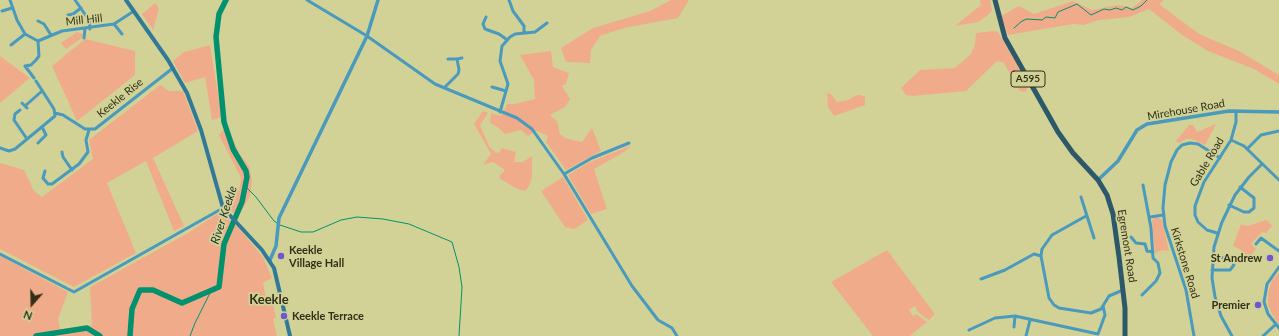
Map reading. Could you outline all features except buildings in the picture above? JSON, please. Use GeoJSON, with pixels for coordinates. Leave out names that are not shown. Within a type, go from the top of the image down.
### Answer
{"type":"FeatureCollection","features":[{"type":"Feature","properties":{"kind":"highway","name":"Egremont Road"},"geometry":{"type":"LineString","coordinates":[[995,0],[1005,38],[1058,132],[1073,153],[1098,180],[1107,195],[1112,214],[1123,290],[1125,336]]}},
{"type":"Feature","properties":{"kind":"main road"},"geometry":{"type":"LineString","coordinates":[[126,0],[173,68],[194,110],[223,208],[270,260],[277,275],[290,336]]}},
{"type":"Feature","properties":{"kind":"street"},"geometry":{"type":"LineString","coordinates":[[10,0],[12,8],[25,34],[38,41],[39,56],[31,65],[25,66],[55,112],[63,114],[89,130],[86,140],[88,152],[79,164],[52,184],[48,184],[43,178],[45,171]]}},
{"type":"Feature","properties":{"kind":"street"},"geometry":{"type":"LineString","coordinates":[[75,0],[89,20],[90,29]]}},
{"type":"Feature","properties":{"kind":"street"},"geometry":{"type":"LineString","coordinates":[[307,0],[366,36],[435,84],[500,112],[518,118],[532,129],[564,174],[632,286],[658,320],[672,328],[677,336]]}},
{"type":"Feature","properties":{"kind":"street"},"geometry":{"type":"LineString","coordinates":[[270,260],[276,246],[279,218],[366,36],[378,0]]}},
{"type":"Feature","properties":{"kind":"street"},"geometry":{"type":"LineString","coordinates":[[508,0],[524,26],[524,33]]}},
{"type":"Feature","properties":{"kind":"street"},"geometry":{"type":"LineString","coordinates":[[2,11],[12,8]]}},
{"type":"Feature","properties":{"kind":"street"},"geometry":{"type":"LineString","coordinates":[[68,14],[73,14],[81,8]]}},
{"type":"Feature","properties":{"kind":"street","name":"Mill Hill"},"geometry":{"type":"LineString","coordinates":[[38,41],[62,31],[90,29],[114,24],[134,11]]}},
{"type":"Feature","properties":{"kind":"street"},"geometry":{"type":"LineString","coordinates":[[486,17],[483,24],[485,29],[490,33],[499,34],[506,39]]}},
{"type":"Feature","properties":{"kind":"street"},"geometry":{"type":"LineString","coordinates":[[38,21],[44,24],[51,35]]}},
{"type":"Feature","properties":{"kind":"street"},"geometry":{"type":"LineString","coordinates":[[500,112],[508,84],[500,61],[500,54],[506,39],[515,34],[535,32],[547,23]]}},
{"type":"Feature","properties":{"kind":"street"},"geometry":{"type":"LineString","coordinates":[[114,24],[122,34]]}},
{"type":"Feature","properties":{"kind":"street"},"geometry":{"type":"LineString","coordinates":[[84,38],[85,29]]}},
{"type":"Feature","properties":{"kind":"street"},"geometry":{"type":"LineString","coordinates":[[12,45],[25,34]]}},
{"type":"Feature","properties":{"kind":"street"},"geometry":{"type":"LineString","coordinates":[[448,59],[457,60],[462,58]]}},
{"type":"Feature","properties":{"kind":"street"},"geometry":{"type":"LineString","coordinates":[[444,88],[458,74],[459,70],[457,60]]}},
{"type":"Feature","properties":{"kind":"street","name":"Keekle Rise"},"geometry":{"type":"LineString","coordinates":[[89,130],[98,128],[173,68]]}},
{"type":"Feature","properties":{"kind":"street"},"geometry":{"type":"LineString","coordinates":[[492,86],[506,91]]}},
{"type":"Feature","properties":{"kind":"street"},"geometry":{"type":"LineString","coordinates":[[25,106],[42,91]]}},
{"type":"Feature","properties":{"kind":"street"},"geometry":{"type":"LineString","coordinates":[[20,110],[15,113],[13,118],[27,139]]}},
{"type":"Feature","properties":{"kind":"street","name":"Mirehouse Road"},"geometry":{"type":"LineString","coordinates":[[1098,180],[1112,168],[1133,135],[1142,127],[1159,121],[1236,110],[1279,112]]}},
{"type":"Feature","properties":{"kind":"street","name":"Gable Road"},"geometry":{"type":"LineString","coordinates":[[1217,233],[1200,225],[1194,210],[1204,182],[1231,140],[1236,122],[1236,110]]}},
{"type":"Feature","properties":{"kind":"street"},"geometry":{"type":"LineString","coordinates":[[0,148],[13,150],[53,118],[55,112]]}},
{"type":"Feature","properties":{"kind":"street"},"geometry":{"type":"LineString","coordinates":[[20,127],[24,124]]}},
{"type":"Feature","properties":{"kind":"street"},"geometry":{"type":"LineString","coordinates":[[38,143],[46,135],[42,127]]}},
{"type":"Feature","properties":{"kind":"street"},"geometry":{"type":"LineString","coordinates":[[1247,149],[1261,135],[1279,131]]}},
{"type":"Feature","properties":{"kind":"street"},"geometry":{"type":"LineString","coordinates":[[1231,140],[1247,149],[1279,180]]}},
{"type":"Feature","properties":{"kind":"street"},"geometry":{"type":"LineString","coordinates":[[564,174],[592,158],[629,143]]}},
{"type":"Feature","properties":{"kind":"street","name":"Kirkstone Road"},"geometry":{"type":"LineString","coordinates":[[1194,336],[1186,290],[1167,238],[1163,215],[1167,176],[1171,162],[1178,148],[1185,144],[1195,143],[1220,158]]}},
{"type":"Feature","properties":{"kind":"street"},"geometry":{"type":"LineString","coordinates":[[62,152],[72,170]]}},
{"type":"Feature","properties":{"kind":"street"},"geometry":{"type":"LineString","coordinates":[[1232,336],[1218,308],[1213,287],[1213,255],[1217,233],[1229,205],[1240,187],[1262,164]]}},
{"type":"Feature","properties":{"kind":"street"},"geometry":{"type":"LineString","coordinates":[[1142,295],[1159,276],[1158,263],[1153,258],[1150,217],[1143,185]]}},
{"type":"Feature","properties":{"kind":"street"},"geometry":{"type":"LineString","coordinates":[[1229,205],[1244,212],[1254,208],[1255,202],[1253,196],[1240,187]]}},
{"type":"Feature","properties":{"kind":"street"},"geometry":{"type":"LineString","coordinates":[[1081,197],[1094,238]]}},
{"type":"Feature","properties":{"kind":"street"},"geometry":{"type":"LineString","coordinates":[[0,254],[74,292],[223,208]]}},
{"type":"Feature","properties":{"kind":"street"},"geometry":{"type":"LineString","coordinates":[[1150,217],[1163,215]]}},
{"type":"Feature","properties":{"kind":"street"},"geometry":{"type":"LineString","coordinates":[[1086,216],[1048,239],[1042,248],[1041,256],[1049,298],[1054,305],[1059,308],[1087,313],[1098,310],[1103,306],[1109,296],[1123,290]]}},
{"type":"Feature","properties":{"kind":"street"},"geometry":{"type":"LineString","coordinates":[[1131,236],[1136,243],[1145,244],[1147,251],[1153,252]]}},
{"type":"Feature","properties":{"kind":"street"},"geometry":{"type":"LineString","coordinates":[[1256,244],[1261,238],[1279,251]]}},
{"type":"Feature","properties":{"kind":"street"},"geometry":{"type":"LineString","coordinates":[[981,279],[1005,270],[1034,254],[1041,256]]}},
{"type":"Feature","properties":{"kind":"street"},"geometry":{"type":"LineString","coordinates":[[1212,270],[1230,270],[1234,265],[1230,260],[1213,255]]}},
{"type":"Feature","properties":{"kind":"street"},"geometry":{"type":"LineString","coordinates":[[1279,267],[1268,280],[1264,297],[1266,310],[1275,325],[1279,328]]}},
{"type":"Feature","properties":{"kind":"street"},"geometry":{"type":"LineString","coordinates":[[969,330],[995,318],[1015,316],[1097,335],[1105,315],[1103,306]]}},
{"type":"Feature","properties":{"kind":"street"},"geometry":{"type":"LineString","coordinates":[[1014,327],[1015,316]]}},
{"type":"Feature","properties":{"kind":"street"},"geometry":{"type":"LineString","coordinates":[[1026,336],[1030,320]]}},
{"type":"Feature","properties":{"kind":"street"},"geometry":{"type":"LineString","coordinates":[[1262,336],[1275,325]]}},
{"type":"Feature","properties":{"kind":"shaded area"},"geometry":{"type":"Polygon","coordinates":[[[671,0],[689,0],[678,18],[624,28],[600,36],[591,50],[590,63],[566,62],[561,48],[593,28],[650,11],[671,0]]]}},
{"type":"Feature","properties":{"kind":"shaded area"},"geometry":{"type":"Polygon","coordinates":[[[980,0],[990,0],[992,10],[988,15],[978,22],[955,26],[981,5],[980,0]]]}},
{"type":"Feature","properties":{"kind":"shaded area"},"geometry":{"type":"Polygon","coordinates":[[[1142,0],[1164,0],[1159,4],[1199,34],[1239,51],[1279,75],[1279,84],[1254,69],[1208,51],[1182,35],[1149,9],[1129,17],[1099,20],[1084,25],[1073,24],[1008,35],[1001,16],[1019,6],[1034,14],[1073,1],[1092,10],[1118,5],[1132,8],[1142,0]]]}},
{"type":"Feature","properties":{"kind":"shaded area"},"geometry":{"type":"Polygon","coordinates":[[[155,3],[159,8],[153,30],[142,14],[155,3]]]}},
{"type":"Feature","properties":{"kind":"shaded area"},"geometry":{"type":"Polygon","coordinates":[[[993,31],[998,32],[1015,61],[1028,86],[1026,92],[1020,91],[1004,63],[997,61],[966,91],[912,96],[906,95],[901,88],[920,70],[955,68],[971,54],[975,44],[976,33],[993,31]]]}},
{"type":"Feature","properties":{"kind":"shaded area"},"geometry":{"type":"Polygon","coordinates":[[[77,32],[83,34],[82,38],[66,49],[61,43],[77,32]]]}},
{"type":"Feature","properties":{"kind":"shaded area"},"geometry":{"type":"Polygon","coordinates":[[[85,39],[135,51],[135,75],[77,121],[52,66],[85,39]]]}},
{"type":"Feature","properties":{"kind":"shaded area"},"geometry":{"type":"Polygon","coordinates":[[[210,45],[222,117],[212,120],[205,77],[185,83],[173,61],[184,52],[210,45]]]}},
{"type":"Feature","properties":{"kind":"shaded area"},"geometry":{"type":"Polygon","coordinates":[[[551,51],[553,67],[569,73],[566,84],[562,86],[570,99],[565,107],[550,115],[557,121],[560,134],[565,138],[582,142],[592,128],[601,151],[566,170],[546,142],[548,136],[536,131],[528,136],[521,130],[505,134],[499,128],[490,123],[491,113],[500,116],[504,112],[507,104],[514,104],[535,99],[534,80],[520,55],[551,51]]]}},
{"type":"Feature","properties":{"kind":"shaded area"},"geometry":{"type":"Polygon","coordinates":[[[0,56],[30,78],[0,103],[0,56]]]}},
{"type":"Feature","properties":{"kind":"shaded area"},"geometry":{"type":"Polygon","coordinates":[[[160,85],[169,91],[183,91],[198,131],[153,158],[184,226],[174,231],[146,161],[107,183],[136,253],[74,287],[0,249],[0,163],[24,170],[34,191],[42,197],[93,159],[89,140],[160,85]]]}},
{"type":"Feature","properties":{"kind":"shaded area"},"geometry":{"type":"Polygon","coordinates":[[[827,93],[831,94],[837,102],[861,95],[865,97],[865,105],[834,116],[828,107],[827,93]]]}},
{"type":"Feature","properties":{"kind":"shaded area"},"geometry":{"type":"Polygon","coordinates":[[[483,111],[488,113],[480,125],[489,146],[496,153],[500,152],[502,148],[516,152],[514,162],[523,162],[532,156],[532,177],[529,186],[525,191],[517,189],[502,180],[499,177],[505,170],[493,162],[483,165],[491,154],[474,124],[483,111]]]}},
{"type":"Feature","properties":{"kind":"shaded area"},"geometry":{"type":"Polygon","coordinates":[[[1216,124],[1205,145],[1192,139],[1186,139],[1179,143],[1176,141],[1189,125],[1193,125],[1197,132],[1216,124]]]}},
{"type":"Feature","properties":{"kind":"shaded area"},"geometry":{"type":"Polygon","coordinates":[[[227,125],[239,153],[249,166],[252,181],[250,196],[238,217],[231,211],[227,204],[239,190],[241,178],[219,135],[227,125]]]}},
{"type":"Feature","properties":{"kind":"shaded area"},"geometry":{"type":"Polygon","coordinates":[[[632,145],[624,152],[594,169],[607,209],[591,214],[568,175],[588,163],[632,145]]]}},
{"type":"Feature","properties":{"kind":"shaded area"},"geometry":{"type":"Polygon","coordinates":[[[563,177],[588,220],[574,229],[565,227],[541,191],[563,177]]]}},
{"type":"Feature","properties":{"kind":"shaded area"},"geometry":{"type":"Polygon","coordinates":[[[217,214],[224,215],[235,224],[263,257],[272,278],[263,283],[266,298],[272,297],[276,318],[273,319],[277,336],[0,336],[0,256],[68,292],[58,319],[60,329],[92,325],[90,287],[188,233],[217,214]]]}},
{"type":"Feature","properties":{"kind":"shaded area"},"geometry":{"type":"Polygon","coordinates":[[[1155,217],[1162,220],[1169,251],[1162,250],[1155,253],[1152,221],[1155,217]]]}},
{"type":"Feature","properties":{"kind":"shaded area"},"geometry":{"type":"Polygon","coordinates":[[[1267,220],[1272,226],[1266,233],[1262,232],[1251,244],[1256,249],[1251,255],[1241,256],[1241,250],[1233,246],[1241,224],[1247,226],[1267,220]]]}},
{"type":"Feature","properties":{"kind":"shaded area"},"geometry":{"type":"Polygon","coordinates":[[[887,250],[935,314],[929,320],[918,312],[915,306],[909,310],[913,316],[916,314],[927,322],[910,336],[873,336],[831,282],[887,250]]]}},
{"type":"Feature","properties":{"kind":"shaded area"},"geometry":{"type":"Polygon","coordinates":[[[1279,273],[1279,324],[1268,305],[1268,293],[1272,280],[1279,273]]]}},
{"type":"Feature","properties":{"kind":"waterway","name":"River Keekle"},"geometry":{"type":"LineString","coordinates":[[130,336],[132,309],[140,290],[153,290],[182,303],[219,287],[224,244],[242,202],[247,177],[246,171],[233,149],[224,122],[216,37],[219,14],[226,0]]}},
{"type":"Feature","properties":{"kind":"waterway"},"geometry":{"type":"LineString","coordinates":[[1014,28],[1022,21],[1027,19],[1042,20],[1046,17],[1055,18],[1058,12],[1077,4],[1091,15],[1104,9],[1110,10],[1116,8],[1122,10],[1126,7],[1133,10],[1141,6],[1147,0]]}},
{"type":"Feature","properties":{"kind":"waterway"},"geometry":{"type":"LineString","coordinates":[[245,186],[277,223]]}},
{"type":"Feature","properties":{"kind":"waterway"},"geometry":{"type":"LineString","coordinates":[[280,225],[301,232],[313,232],[341,220],[357,217],[383,219],[409,224],[452,242],[459,267],[462,287],[459,336]]}},
{"type":"Feature","properties":{"kind":"waterway"},"geometry":{"type":"LineString","coordinates":[[190,336],[211,291]]}},
{"type":"Feature","properties":{"kind":"waterway","name":"River Keekle"},"geometry":{"type":"LineString","coordinates":[[36,336],[87,328],[100,336]]}},
{"type":"Feature","properties":{"kind":"place","name":"Keekle Village Hall"},"geometry":{"type":"Point","coordinates":[281,256]}},
{"type":"Feature","properties":{"kind":"place","name":"St Andrew"},"geometry":{"type":"Point","coordinates":[1270,258]}},
{"type":"Feature","properties":{"kind":"place","name":"Premier"},"geometry":{"type":"Point","coordinates":[1258,305]}},
{"type":"Feature","properties":{"kind":"place","name":"Keekle Terrace"},"geometry":{"type":"Point","coordinates":[284,316]}},
{"type":"Feature","properties":{"kind":"district","name":"Keekle"},"geometry":{"type":"Point","coordinates":[269,300]}}]}
